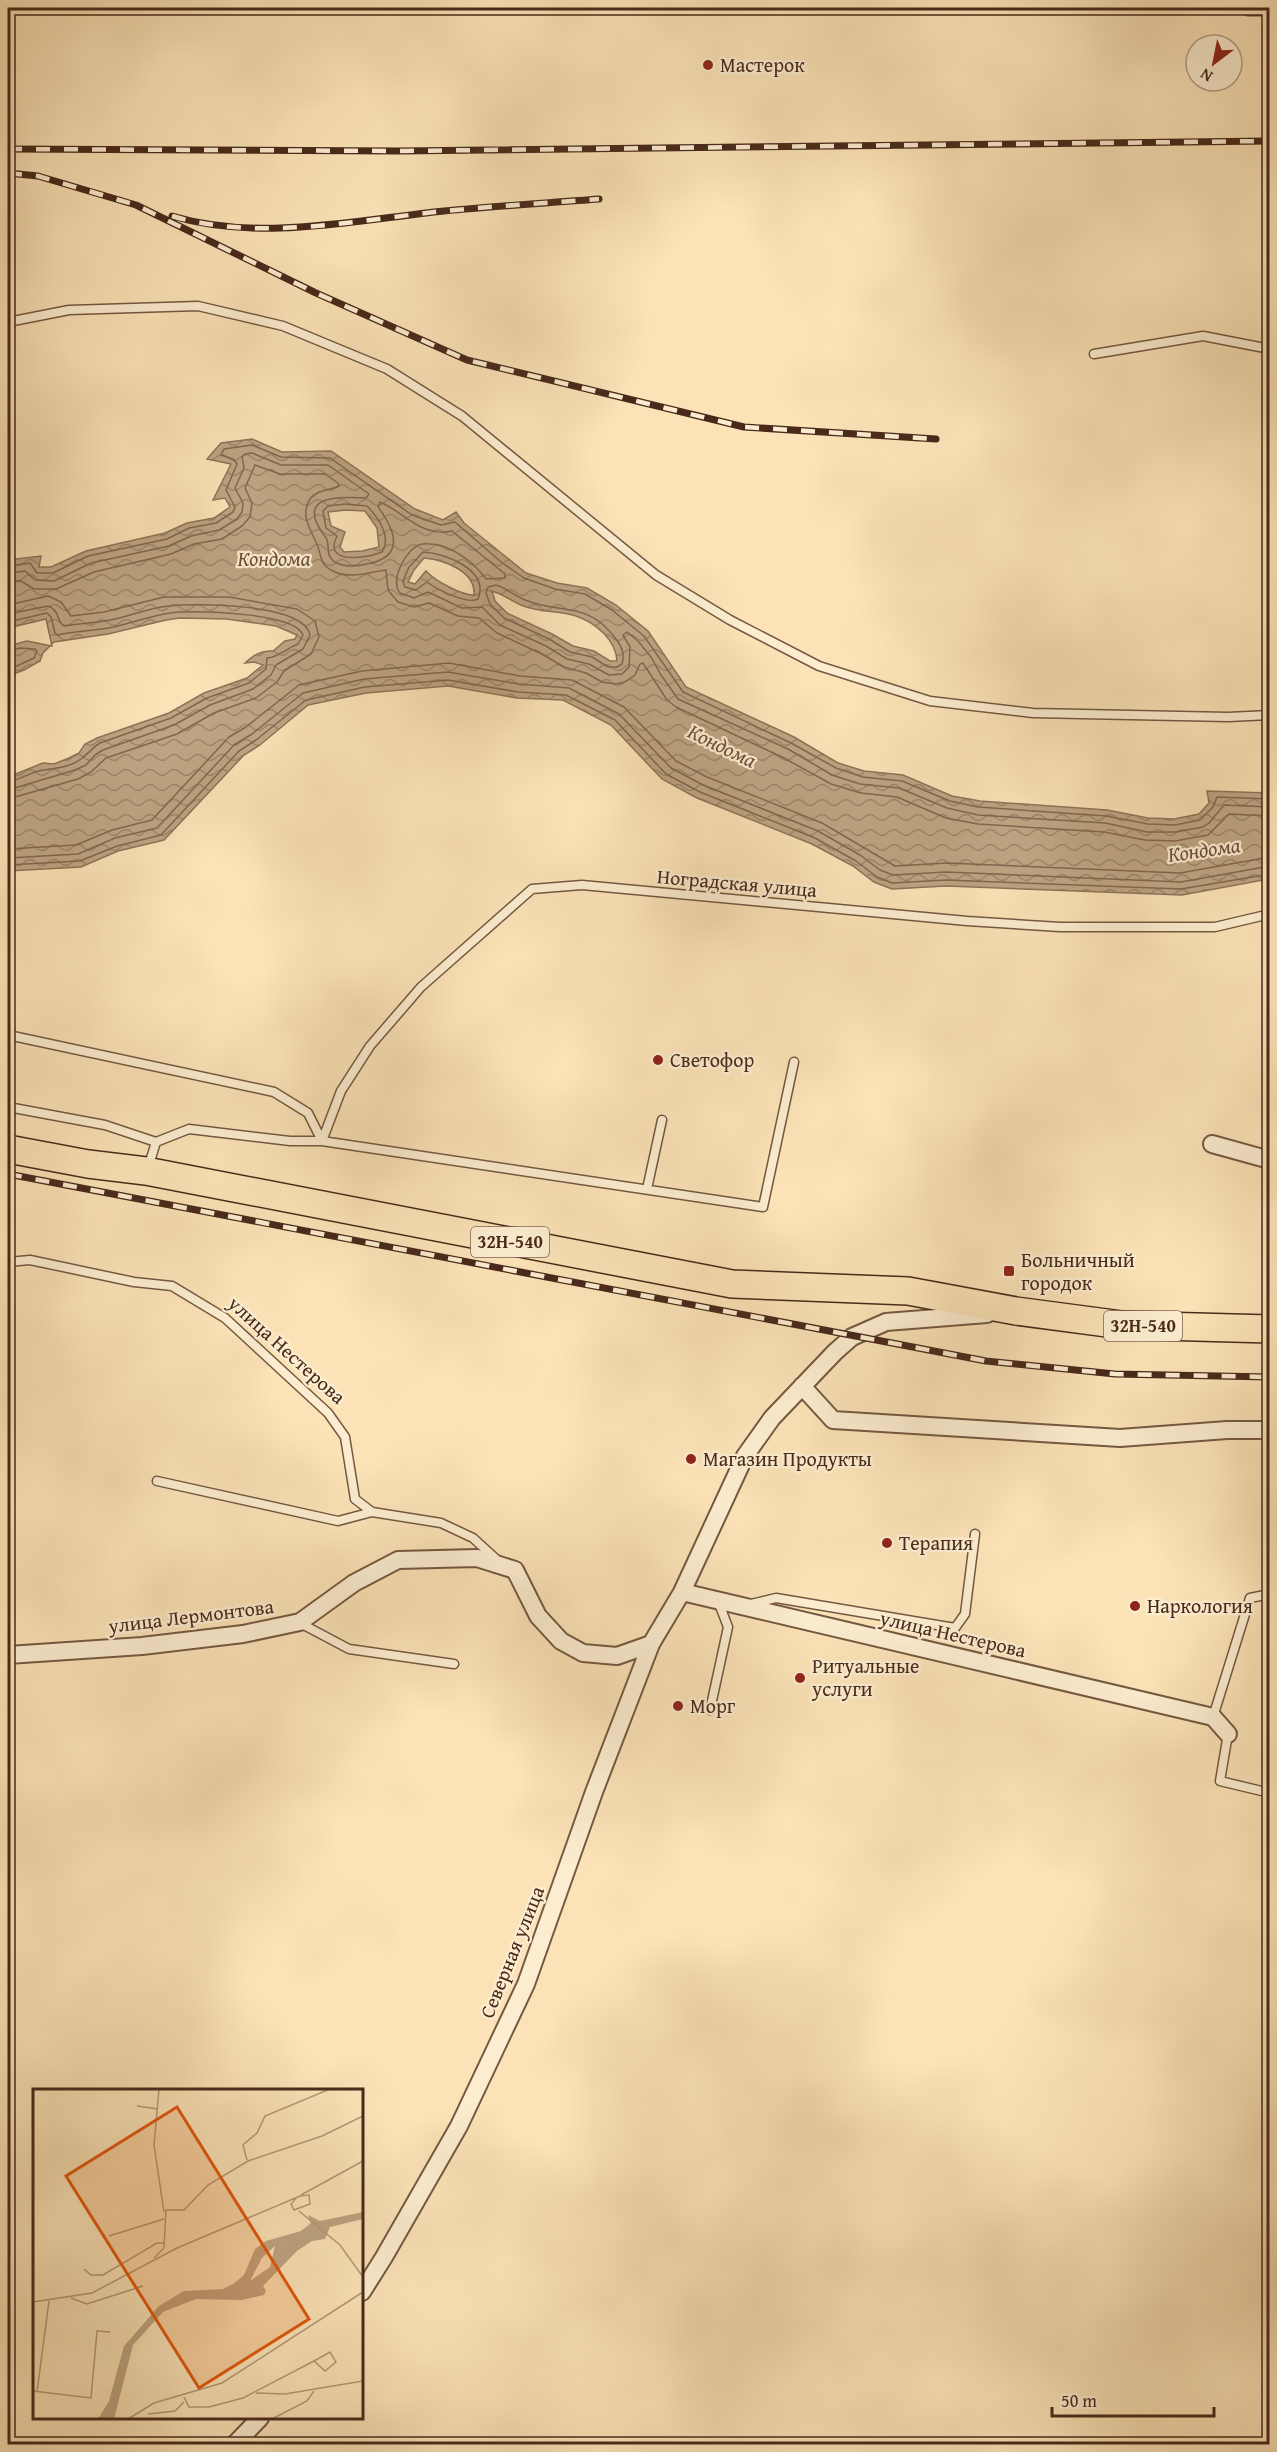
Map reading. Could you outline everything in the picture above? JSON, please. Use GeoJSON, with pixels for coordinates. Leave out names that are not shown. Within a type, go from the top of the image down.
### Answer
{"type":"FeatureCollection","features":[{"type":"Feature","properties":{"kind":"main road","name":"32Н-540"},"geometry":{"type":"LineString","coordinates":[[8,1149],[146,1172],[732,1284],[908,1291],[1016,1311],[1122,1325],[1269,1329]]}},
{"type":"Feature","properties":{"kind":"street"},"geometry":{"type":"LineString","coordinates":[[1212,1144],[1269,1160]]}},
{"type":"Feature","properties":{"kind":"street"},"geometry":{"type":"LineString","coordinates":[[502,1566],[514,1570],[538,1616],[561,1641],[583,1653],[617,1656],[651,1644],[682,1592],[745,1456],[772,1419],[852,1337],[886,1323],[1016,1311]]}},
{"type":"Feature","properties":{"kind":"street"},"geometry":{"type":"LineString","coordinates":[[802,1386],[833,1420],[868,1424],[942,1425],[1120,1438],[1227,1430],[1269,1430]]}},
{"type":"Feature","properties":{"kind":"street","name":"улица Лермонтова"},"geometry":{"type":"LineString","coordinates":[[8,1655],[142,1646],[243,1634],[300,1622],[354,1583],[398,1560],[477,1558],[502,1566]]}},
{"type":"Feature","properties":{"kind":"street","name":"улица Нестерова"},"geometry":{"type":"LineString","coordinates":[[682,1592],[1213,1717]]}},
{"type":"Feature","properties":{"kind":"street","name":"Северная улица"},"geometry":{"type":"LineString","coordinates":[[363,2290],[459,2126],[526,1984],[594,1792],[651,1644]]}},
{"type":"Feature","properties":{"kind":"street"},"geometry":{"type":"LineString","coordinates":[[1213,1717],[1228,1734]]}},
{"type":"Feature","properties":{"kind":"street"},"geometry":{"type":"LineString","coordinates":[[234,2445],[259,2419]]}},
{"type":"Feature","properties":{"kind":"lane"},"geometry":{"type":"LineString","coordinates":[[1248,11],[1269,11]]}},
{"type":"Feature","properties":{"kind":"lane"},"geometry":{"type":"LineString","coordinates":[[8,322],[69,310],[198,306],[283,326],[315,339],[387,369],[462,416],[656,575],[730,620],[819,666],[919,698],[1034,713],[1269,716]]}},
{"type":"Feature","properties":{"kind":"lane"},"geometry":{"type":"LineString","coordinates":[[1094,354],[1203,336],[1269,349]]}},
{"type":"Feature","properties":{"kind":"lane","name":"Ноградская улица"},"geometry":{"type":"LineString","coordinates":[[322,1141],[341,1091],[370,1046],[421,987],[532,889],[582,885],[967,921],[1060,927],[1215,927],[1269,914]]}},
{"type":"Feature","properties":{"kind":"lane"},"geometry":{"type":"LineString","coordinates":[[8,1035],[274,1092],[308,1113],[322,1141]]}},
{"type":"Feature","properties":{"kind":"lane"},"geometry":{"type":"LineString","coordinates":[[8,1107],[105,1125],[156,1142],[189,1129],[290,1141],[322,1141],[763,1207],[794,1062]]}},
{"type":"Feature","properties":{"kind":"lane"},"geometry":{"type":"LineString","coordinates":[[647,1190],[662,1120]]}},
{"type":"Feature","properties":{"kind":"lane"},"geometry":{"type":"LineString","coordinates":[[146,1172],[156,1142]]}},
{"type":"Feature","properties":{"kind":"lane","name":"улица Нестерова"},"geometry":{"type":"LineString","coordinates":[[8,1262],[30,1260],[134,1282],[172,1286],[225,1318],[328,1413],[345,1437],[355,1499],[372,1512]]}},
{"type":"Feature","properties":{"kind":"lane"},"geometry":{"type":"LineString","coordinates":[[158,1481],[338,1521],[372,1512],[441,1523],[473,1538],[502,1566]]}},
{"type":"Feature","properties":{"kind":"lane"},"geometry":{"type":"LineString","coordinates":[[741,1606],[776,1598],[955,1628],[965,1614],[975,1534]]}},
{"type":"Feature","properties":{"kind":"lane"},"geometry":{"type":"LineString","coordinates":[[1213,1717],[1250,1598],[1269,1594]]}},
{"type":"Feature","properties":{"kind":"lane"},"geometry":{"type":"LineString","coordinates":[[710,1710],[728,1627],[717,1600]]}},
{"type":"Feature","properties":{"kind":"lane"},"geometry":{"type":"LineString","coordinates":[[300,1622],[349,1649],[454,1664]]}},
{"type":"Feature","properties":{"kind":"lane"},"geometry":{"type":"LineString","coordinates":[[1228,1734],[1220,1781],[1269,1793]]}},
{"type":"Feature","properties":{"kind":"water","name":"Кондома"},"geometry":{"type":"Polygon","coordinates":[[[252,439],[282,452],[331,451],[415,509],[443,520],[456,512],[464,523],[526,573],[557,583],[587,588],[616,605],[648,631],[686,687],[794,737],[838,763],[864,771],[903,775],[952,796],[980,801],[1107,810],[1148,818],[1174,819],[1199,814],[1209,803],[1207,791],[1269,793],[1269,879],[1182,895],[946,886],[892,889],[874,882],[853,866],[812,844],[697,798],[662,779],[611,725],[563,700],[517,698],[448,686],[366,693],[308,705],[260,745],[244,755],[164,840],[118,851],[81,867],[8,871],[8,777],[43,763],[54,764],[69,758],[79,753],[85,744],[97,738],[169,713],[204,693],[247,678],[263,665],[254,662],[245,663],[248,660],[261,652],[273,651],[285,641],[295,639],[297,635],[276,626],[227,619],[180,618],[108,634],[52,644],[46,619],[8,628],[8,560],[41,556],[39,567],[51,567],[86,551],[165,533],[187,523],[214,518],[230,507],[225,498],[213,500],[231,464],[207,459],[221,443],[252,439]],[[365,511],[328,512],[331,526],[345,532],[340,547],[344,552],[379,547],[377,528],[365,511]],[[424,558],[408,582],[415,584],[426,571],[448,587],[474,595],[470,579],[449,564],[424,558]],[[492,591],[495,601],[507,613],[573,646],[594,651],[610,661],[617,661],[609,639],[583,619],[569,614],[528,608],[492,591]]]}},
{"type":"Feature","properties":{"kind":"water"},"geometry":{"type":"Polygon","coordinates":[[[27,641],[50,646],[43,653],[40,661],[8,676],[8,646],[27,641]]]}},
{"type":"Feature","properties":{"kind":"railway"},"geometry":{"type":"LineString","coordinates":[[8,149],[399,151],[1270,141]]}},
{"type":"Feature","properties":{"kind":"railway"},"geometry":{"type":"LineString","coordinates":[[8,173],[38,176],[136,205],[316,293],[467,360],[744,427],[936,439]]}},
{"type":"Feature","properties":{"kind":"railway"},"geometry":{"type":"LineString","coordinates":[[172,216],[205,224],[239,227],[308,227],[463,209],[599,199]]}},
{"type":"Feature","properties":{"kind":"railway"},"geometry":{"type":"LineString","coordinates":[[8,1174],[986,1361],[1115,1374],[1270,1377]]}},
{"type":"Feature","properties":{"kind":"place","name":"Мастерок"},"geometry":{"type":"Point","coordinates":[708,65]}},
{"type":"Feature","properties":{"kind":"place","name":"Светофор"},"geometry":{"type":"Point","coordinates":[658,1060]}},
{"type":"Feature","properties":{"kind":"place","name":"Больничный городок"},"geometry":{"type":"Point","coordinates":[1009,1271]}},
{"type":"Feature","properties":{"kind":"place","name":"Магазин Продукты"},"geometry":{"type":"Point","coordinates":[691,1459]}},
{"type":"Feature","properties":{"kind":"place","name":"Терапия"},"geometry":{"type":"Point","coordinates":[887,1543]}},
{"type":"Feature","properties":{"kind":"place","name":"Наркология"},"geometry":{"type":"Point","coordinates":[1135,1606]}},
{"type":"Feature","properties":{"kind":"place","name":"Ритуальные услуги"},"geometry":{"type":"Point","coordinates":[800,1678]}},
{"type":"Feature","properties":{"kind":"place","name":"Морг"},"geometry":{"type":"Point","coordinates":[678,1706]}}]}
